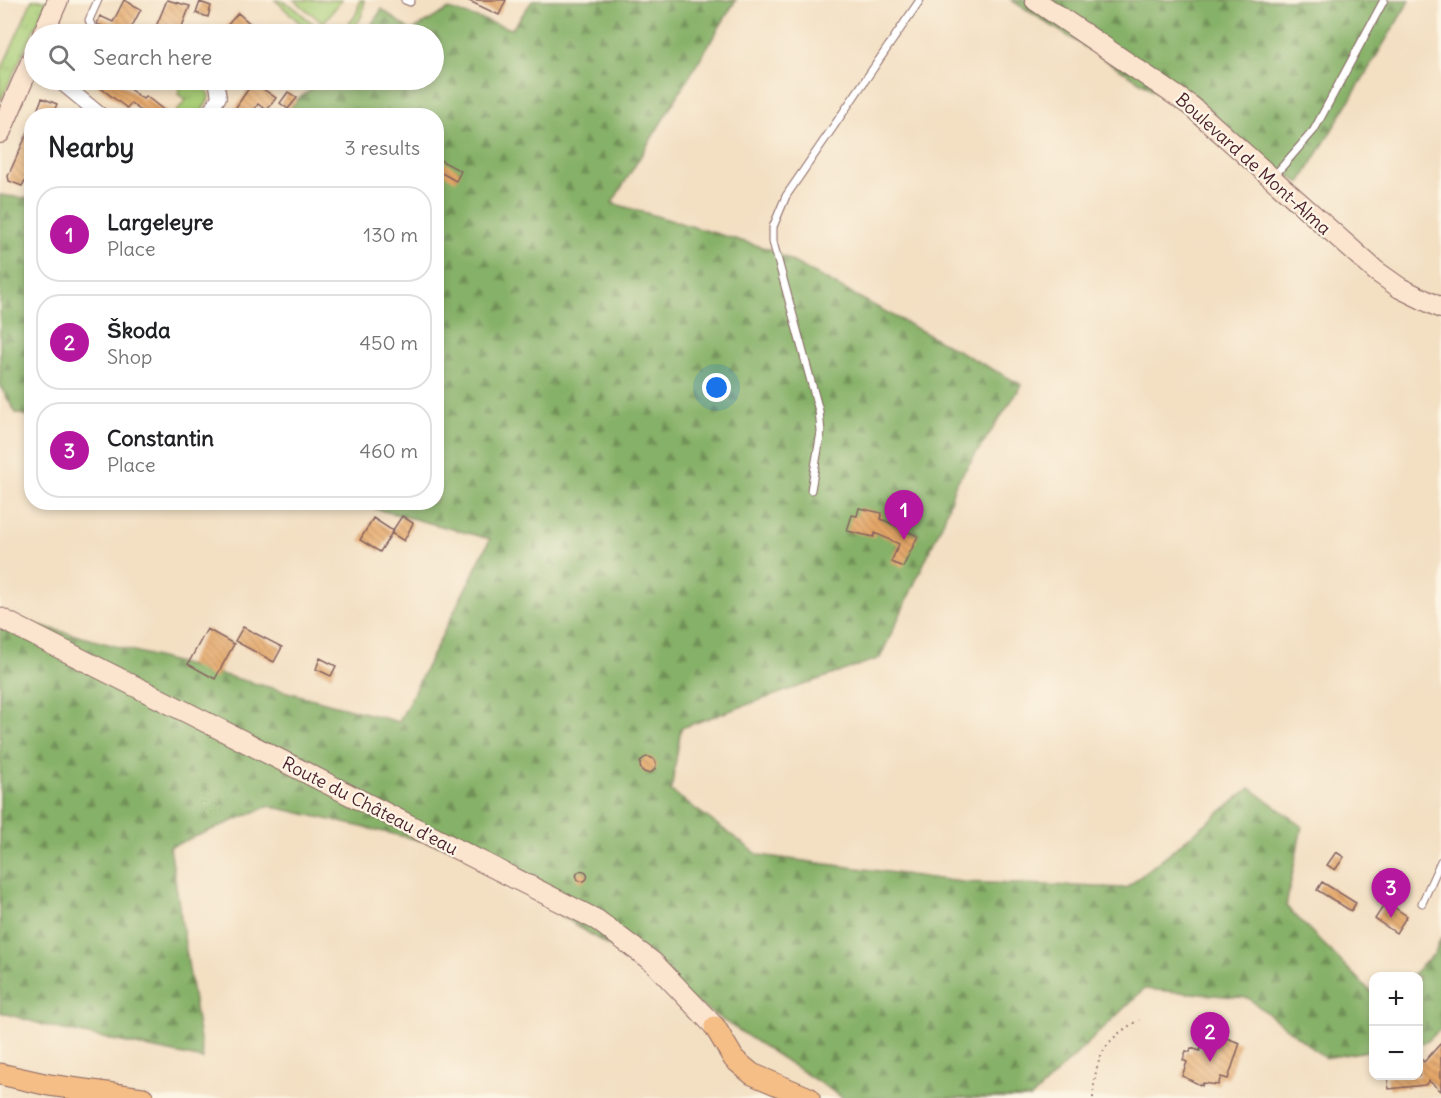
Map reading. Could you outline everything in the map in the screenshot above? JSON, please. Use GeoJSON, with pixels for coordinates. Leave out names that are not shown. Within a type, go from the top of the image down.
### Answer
{"type":"FeatureCollection","features":[{"type":"Feature","properties":{"kind":"main road"},"geometry":{"type":"LineString","coordinates":[[47,24],[58,0]]}},
{"type":"Feature","properties":{"kind":"main road","name":"Boulevard de Mont-Alma"},"geometry":{"type":"LineString","coordinates":[[1035,0],[1191,106],[1376,271],[1400,288],[1441,308]]}},
{"type":"Feature","properties":{"kind":"main road"},"geometry":{"type":"LineString","coordinates":[[0,134],[24,81]]}},
{"type":"Feature","properties":{"kind":"main road","name":"Route du Château d'eau"},"geometry":{"type":"LineString","coordinates":[[0,618],[597,920],[654,963],[715,1027]]}},
{"type":"Feature","properties":{"kind":"main road"},"geometry":{"type":"LineString","coordinates":[[715,1027],[734,1059],[752,1074],[809,1098]]}},
{"type":"Feature","properties":{"kind":"main road"},"geometry":{"type":"LineString","coordinates":[[0,1076],[143,1098]]}},
{"type":"Feature","properties":{"kind":"street"},"geometry":{"type":"LineString","coordinates":[[70,90],[92,108]]}},
{"type":"Feature","properties":{"kind":"street"},"geometry":{"type":"LineString","coordinates":[[212,108],[219,97],[218,90]]}},
{"type":"Feature","properties":{"kind":"lane"},"geometry":{"type":"LineString","coordinates":[[91,24],[89,20],[98,0]]}},
{"type":"Feature","properties":{"kind":"lane"},"geometry":{"type":"LineString","coordinates":[[405,0],[410,2],[411,0]]}},
{"type":"Feature","properties":{"kind":"lane"},"geometry":{"type":"LineString","coordinates":[[811,490],[821,432],[819,411],[776,256],[773,227],[786,196],[920,0]]}},
{"type":"Feature","properties":{"kind":"lane"},"geometry":{"type":"LineString","coordinates":[[1272,178],[1314,130],[1384,0]]}},
{"type":"Feature","properties":{"kind":"lane"},"geometry":{"type":"LineString","coordinates":[[1422,903],[1441,861]]}},
{"type":"Feature","properties":{"kind":"path"},"geometry":{"type":"LineString","coordinates":[[1094,1098],[1095,1069],[1101,1055],[1115,1036],[1138,1020]]}},
{"type":"Feature","properties":{"kind":"green space"},"geometry":{"type":"Polygon","coordinates":[[[32,0],[48,0],[37,24],[24,24],[24,51],[0,102],[0,73],[32,0]]]}},
{"type":"Feature","properties":{"kind":"green space"},"geometry":{"type":"Polygon","coordinates":[[[275,0],[285,2],[314,24],[302,24],[275,0]]]}},
{"type":"Feature","properties":{"kind":"green space"},"geometry":{"type":"Polygon","coordinates":[[[294,0],[342,0],[323,23],[294,0]]]}},
{"type":"Feature","properties":{"kind":"green space"},"geometry":{"type":"Polygon","coordinates":[[[360,0],[364,0],[364,8],[357,24],[348,24],[356,14],[360,0]]]}},
{"type":"Feature","properties":{"kind":"green space"},"geometry":{"type":"Polygon","coordinates":[[[533,0],[736,0],[612,203],[769,249],[1022,385],[955,485],[944,520],[880,658],[681,728],[671,791],[759,855],[962,882],[1126,888],[1250,788],[1302,826],[1286,906],[1369,990],[1369,1051],[1325,1058],[1248,998],[1144,989],[1031,1098],[843,1098],[459,849],[269,806],[170,847],[203,1059],[51,1027],[0,1012],[0,615],[399,722],[490,539],[380,510],[444,510],[444,108],[291,108],[299,98],[311,90],[444,90],[444,24],[423,24],[449,9],[512,29],[533,0]]]}},
{"type":"Feature","properties":{"kind":"green space"},"geometry":{"type":"Polygon","coordinates":[[[1011,0],[1410,0],[1300,183],[1011,0]]]}},
{"type":"Feature","properties":{"kind":"green space"},"geometry":{"type":"Polygon","coordinates":[[[382,9],[402,24],[372,24],[382,9]]]}},
{"type":"Feature","properties":{"kind":"green space"},"geometry":{"type":"Polygon","coordinates":[[[179,90],[205,90],[209,94],[204,108],[180,108],[186,100],[178,94],[179,90]]]}},
{"type":"Feature","properties":{"kind":"green space"},"geometry":{"type":"Polygon","coordinates":[[[0,195],[24,198],[24,415],[16,413],[0,386],[0,195]]]}},
{"type":"Feature","properties":{"kind":"green space"},"geometry":{"type":"Polygon","coordinates":[[[1441,938],[1441,1029],[1423,1042],[1423,972],[1415,972],[1435,953],[1441,938]]]}},
{"type":"Feature","properties":{"kind":"building"},"geometry":{"type":"Polygon","coordinates":[[[124,0],[141,9],[133,24],[97,24],[100,16],[113,22],[124,0]]]}},
{"type":"Feature","properties":{"kind":"building"},"geometry":{"type":"Polygon","coordinates":[[[167,0],[190,6],[183,24],[157,24],[167,0]]]}},
{"type":"Feature","properties":{"kind":"building"},"geometry":{"type":"Polygon","coordinates":[[[467,0],[506,0],[499,15],[467,0]]]}},
{"type":"Feature","properties":{"kind":"building"},"geometry":{"type":"Polygon","coordinates":[[[200,2],[211,6],[208,17],[196,13],[200,2]]]}},
{"type":"Feature","properties":{"kind":"building"},"geometry":{"type":"Polygon","coordinates":[[[238,13],[251,24],[228,24],[238,13]]]}},
{"type":"Feature","properties":{"kind":"building"},"geometry":{"type":"Polygon","coordinates":[[[103,90],[131,90],[143,99],[146,96],[161,108],[137,108],[131,103],[127,108],[103,90]]]}},
{"type":"Feature","properties":{"kind":"building"},"geometry":{"type":"Polygon","coordinates":[[[248,90],[264,90],[276,98],[268,108],[258,104],[255,108],[235,108],[248,90]]]}},
{"type":"Feature","properties":{"kind":"building"},"geometry":{"type":"Polygon","coordinates":[[[288,92],[297,98],[289,108],[280,103],[288,92]]]}},
{"type":"Feature","properties":{"kind":"building"},"geometry":{"type":"Polygon","coordinates":[[[42,98],[57,104],[55,108],[38,108],[42,98]]]}},
{"type":"Feature","properties":{"kind":"building"},"geometry":{"type":"Polygon","coordinates":[[[24,141],[24,183],[22,186],[9,181],[8,176],[24,141]]]}},
{"type":"Feature","properties":{"kind":"building"},"geometry":{"type":"Polygon","coordinates":[[[444,162],[461,171],[456,181],[444,174],[444,162]]]}},
{"type":"Feature","properties":{"kind":"building"},"geometry":{"type":"Polygon","coordinates":[[[859,508],[882,513],[881,519],[918,536],[903,567],[891,562],[899,544],[875,533],[874,537],[847,531],[852,515],[857,516],[859,508]]]}},
{"type":"Feature","properties":{"kind":"building"},"geometry":{"type":"Polygon","coordinates":[[[402,516],[413,523],[404,541],[391,533],[402,516]]]}},
{"type":"Feature","properties":{"kind":"building"},"geometry":{"type":"Polygon","coordinates":[[[373,518],[393,531],[380,552],[360,540],[373,518]]]}},
{"type":"Feature","properties":{"kind":"building"},"geometry":{"type":"Polygon","coordinates":[[[243,627],[282,647],[274,662],[235,641],[243,627]]]}},
{"type":"Feature","properties":{"kind":"building"},"geometry":{"type":"Polygon","coordinates":[[[207,629],[234,644],[215,679],[188,664],[207,629]]]}},
{"type":"Feature","properties":{"kind":"building"},"geometry":{"type":"Polygon","coordinates":[[[320,658],[336,666],[331,676],[316,669],[320,658]]]}},
{"type":"Feature","properties":{"kind":"building"},"geometry":{"type":"Polygon","coordinates":[[[645,757],[651,757],[656,765],[654,771],[645,773],[640,768],[640,762],[645,757]]]}},
{"type":"Feature","properties":{"kind":"building"},"geometry":{"type":"Polygon","coordinates":[[[1336,852],[1344,857],[1335,870],[1327,865],[1336,852]]]}},
{"type":"Feature","properties":{"kind":"building"},"geometry":{"type":"Polygon","coordinates":[[[582,871],[586,872],[586,880],[582,881],[578,880],[577,876],[578,872],[582,871]]]}},
{"type":"Feature","properties":{"kind":"building"},"geometry":{"type":"Polygon","coordinates":[[[1322,882],[1356,903],[1351,911],[1317,890],[1322,882]]]}},
{"type":"Feature","properties":{"kind":"building"},"geometry":{"type":"Polygon","coordinates":[[[1386,902],[1407,916],[1396,933],[1375,919],[1386,902]]]}},
{"type":"Feature","properties":{"kind":"building"},"geometry":{"type":"Polygon","coordinates":[[[1209,1026],[1219,1029],[1218,1035],[1240,1043],[1228,1079],[1221,1077],[1218,1085],[1203,1083],[1202,1086],[1182,1076],[1187,1062],[1183,1060],[1186,1051],[1190,1052],[1191,1048],[1200,1051],[1209,1026]]]}},
{"type":"Feature","properties":{"kind":"building"},"geometry":{"type":"Polygon","coordinates":[[[1441,1043],[1441,1091],[1429,1081],[1425,1085],[1389,1089],[1388,1080],[1423,1080],[1424,1062],[1441,1043]]]}},
{"type":"Feature","properties":{"kind":"place","name":"Largeleyre"},"geometry":{"type":"Point","coordinates":[904,540]}},
{"type":"Feature","properties":{"kind":"place","name":"Constantin"},"geometry":{"type":"Point","coordinates":[1391,918]}},
{"type":"Feature","properties":{"kind":"place","name":"Škoda"},"geometry":{"type":"Point","coordinates":[1210,1062]}}]}
